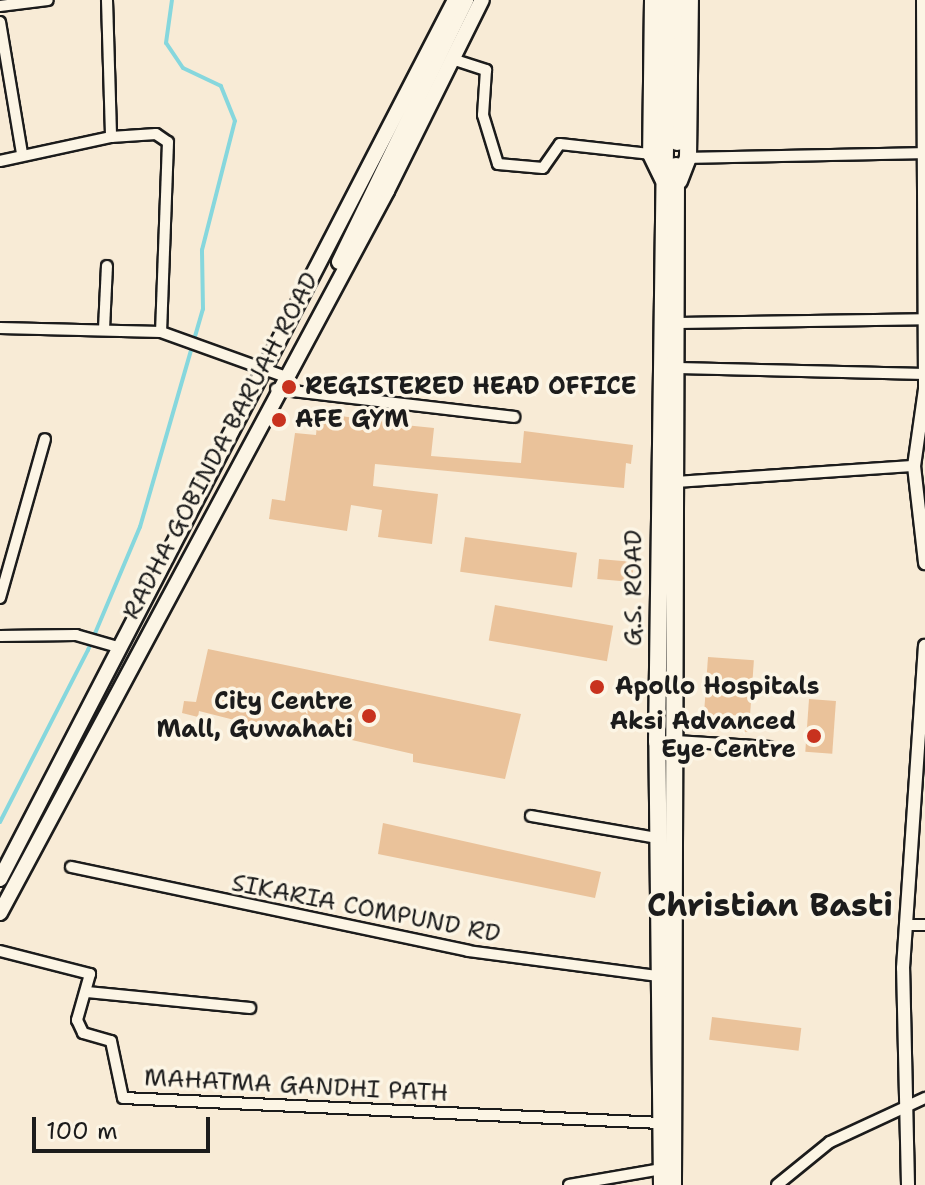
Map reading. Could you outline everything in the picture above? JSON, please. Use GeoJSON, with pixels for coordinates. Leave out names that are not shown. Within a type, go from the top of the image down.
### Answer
{"type":"FeatureCollection","features":[{"type":"Feature","properties":{"kind":"main road","name":"RADHA GOBINDA BARUAH ROAD"},"geometry":{"type":"LineString","coordinates":[[0,879],[268,369],[455,0]]}},
{"type":"Feature","properties":{"kind":"main road"},"geometry":{"type":"LineString","coordinates":[[334,284],[347,238],[466,0]]}},
{"type":"Feature","properties":{"kind":"main road","name":"RADHA GOBINDA BARUAH ROAD"},"geometry":{"type":"LineString","coordinates":[[0,913],[482,0]]}},
{"type":"Feature","properties":{"kind":"main road"},"geometry":{"type":"LineString","coordinates":[[653,0],[671,186]]}},
{"type":"Feature","properties":{"kind":"main road"},"geometry":{"type":"LineString","coordinates":[[667,0],[671,186]]}},
{"type":"Feature","properties":{"kind":"main road"},"geometry":{"type":"LineString","coordinates":[[670,156],[679,0]]}},
{"type":"Feature","properties":{"kind":"main road"},"geometry":{"type":"LineString","coordinates":[[670,156],[690,0]]}},
{"type":"Feature","properties":{"kind":"main road","name":"G.S. ROAD"},"geometry":{"type":"LineString","coordinates":[[671,186],[678,323],[673,1185]]}},
{"type":"Feature","properties":{"kind":"main road","name":"G.S. ROAD"},"geometry":{"type":"LineString","coordinates":[[662,1177],[657,838],[671,186]]}},
{"type":"Feature","properties":{"kind":"main road"},"geometry":{"type":"LineString","coordinates":[[316,272],[347,238]]}},
{"type":"Feature","properties":{"kind":"street"},"geometry":{"type":"LineString","coordinates":[[0,6],[48,0]]}},
{"type":"Feature","properties":{"kind":"street"},"geometry":{"type":"LineString","coordinates":[[107,0],[111,137]]}},
{"type":"Feature","properties":{"kind":"street"},"geometry":{"type":"LineString","coordinates":[[924,9],[925,389],[918,462],[925,563]]}},
{"type":"Feature","properties":{"kind":"street"},"geometry":{"type":"LineString","coordinates":[[0,22],[22,153]]}},
{"type":"Feature","properties":{"kind":"street"},"geometry":{"type":"LineString","coordinates":[[452,59],[486,70],[483,115],[498,164],[543,168],[560,144],[670,156],[924,153]]}},
{"type":"Feature","properties":{"kind":"street"},"geometry":{"type":"LineString","coordinates":[[0,161],[22,153],[111,137],[156,134],[168,142],[161,332]]}},
{"type":"Feature","properties":{"kind":"street"},"geometry":{"type":"LineString","coordinates":[[104,329],[107,266]]}},
{"type":"Feature","properties":{"kind":"street"},"geometry":{"type":"LineString","coordinates":[[678,323],[924,319]]}},
{"type":"Feature","properties":{"kind":"street"},"geometry":{"type":"LineString","coordinates":[[0,328],[161,332],[268,369],[280,382],[514,417]]}},
{"type":"Feature","properties":{"kind":"street"},"geometry":{"type":"LineString","coordinates":[[678,368],[925,374]]}},
{"type":"Feature","properties":{"kind":"street"},"geometry":{"type":"LineString","coordinates":[[0,598],[45,439]]}},
{"type":"Feature","properties":{"kind":"street"},"geometry":{"type":"LineString","coordinates":[[677,482],[918,462]]}},
{"type":"Feature","properties":{"kind":"street"},"geometry":{"type":"LineString","coordinates":[[0,636],[76,635],[121,648]]}},
{"type":"Feature","properties":{"kind":"street"},"geometry":{"type":"LineString","coordinates":[[908,1185],[906,925],[925,646]]}},
{"type":"Feature","properties":{"kind":"street"},"geometry":{"type":"LineString","coordinates":[[677,741],[769,747]]}},
{"type":"Feature","properties":{"kind":"street"},"geometry":{"type":"LineString","coordinates":[[531,816],[657,838]]}},
{"type":"Feature","properties":{"kind":"street","name":"SIKARIA COMPUND RD"},"geometry":{"type":"LineString","coordinates":[[71,867],[468,951],[657,976]]}},
{"type":"Feature","properties":{"kind":"street"},"geometry":{"type":"LineString","coordinates":[[906,925],[925,925]]}},
{"type":"Feature","properties":{"kind":"street"},"geometry":{"type":"LineString","coordinates":[[0,951],[77,967],[90,974],[87,992],[250,1008]]}},
{"type":"Feature","properties":{"kind":"street","name":"MAHATMA GANDHI PATH"},"geometry":{"type":"LineString","coordinates":[[87,992],[77,1020],[83,1033],[111,1041],[123,1098],[662,1123]]}},
{"type":"Feature","properties":{"kind":"street"},"geometry":{"type":"LineString","coordinates":[[777,1185],[830,1142],[925,1098]]}},
{"type":"Feature","properties":{"kind":"street"},"geometry":{"type":"LineString","coordinates":[[569,1185],[662,1177]]}},
{"type":"Feature","properties":{"kind":"building"},"geometry":{"type":"Polygon","coordinates":[[[365,412],[386,415],[385,423],[434,428],[431,456],[521,463],[524,431],[633,445],[631,464],[626,463],[624,488],[375,464],[373,486],[438,494],[432,544],[378,537],[382,510],[351,505],[347,531],[269,519],[272,499],[285,501],[295,433],[316,435],[318,413],[363,419],[365,412]]]}},
{"type":"Feature","properties":{"kind":"building"},"geometry":{"type":"Polygon","coordinates":[[[465,537],[577,553],[572,587],[460,572],[465,537]]]}},
{"type":"Feature","properties":{"kind":"building"},"geometry":{"type":"Polygon","coordinates":[[[599,559],[634,562],[632,582],[597,579],[599,559]]]}},
{"type":"Feature","properties":{"kind":"building"},"geometry":{"type":"Polygon","coordinates":[[[495,605],[613,626],[607,661],[489,640],[495,605]]]}},
{"type":"Feature","properties":{"kind":"building","name":"City Centre Mall, Guwahati"},"geometry":{"type":"Polygon","coordinates":[[[208,649],[521,714],[505,779],[413,762],[413,754],[295,727],[294,735],[199,711],[198,717],[182,713],[184,701],[196,702],[208,649]]]}},
{"type":"Feature","properties":{"kind":"building"},"geometry":{"type":"Polygon","coordinates":[[[708,657],[754,660],[749,732],[703,729],[708,657]]]}},
{"type":"Feature","properties":{"kind":"building"},"geometry":{"type":"Polygon","coordinates":[[[809,699],[836,701],[832,754],[805,752],[809,699]]]}},
{"type":"Feature","properties":{"kind":"building"},"geometry":{"type":"Polygon","coordinates":[[[383,823],[601,872],[595,898],[378,854],[383,823]]]}},
{"type":"Feature","properties":{"kind":"building"},"geometry":{"type":"Polygon","coordinates":[[[712,1017],[801,1028],[799,1051],[709,1040],[712,1017]]]}},
{"type":"Feature","properties":{"kind":"waterway"},"geometry":{"type":"LineString","coordinates":[[0,822],[88,650],[140,527],[203,309],[202,250],[235,121],[221,86],[183,68],[166,43],[172,0]]}},
{"type":"Feature","properties":{"kind":"place","name":"REGISTERED HEAD OFFICE"},"geometry":{"type":"Point","coordinates":[289,387]}},
{"type":"Feature","properties":{"kind":"place","name":"AFE GYM"},"geometry":{"type":"Point","coordinates":[279,420]}},
{"type":"Feature","properties":{"kind":"place","name":"Apollo Hospitals"},"geometry":{"type":"Point","coordinates":[597,687]}},
{"type":"Feature","properties":{"kind":"place","name":"City Centre Mall, Guwahati"},"geometry":{"type":"Point","coordinates":[369,716]}},
{"type":"Feature","properties":{"kind":"place","name":"Aksi Advanced Eye Centre"},"geometry":{"type":"Point","coordinates":[814,736]}},
{"type":"Feature","properties":{"kind":"district","name":"Christian Basti"},"geometry":{"type":"Point","coordinates":[770,905]}}]}
